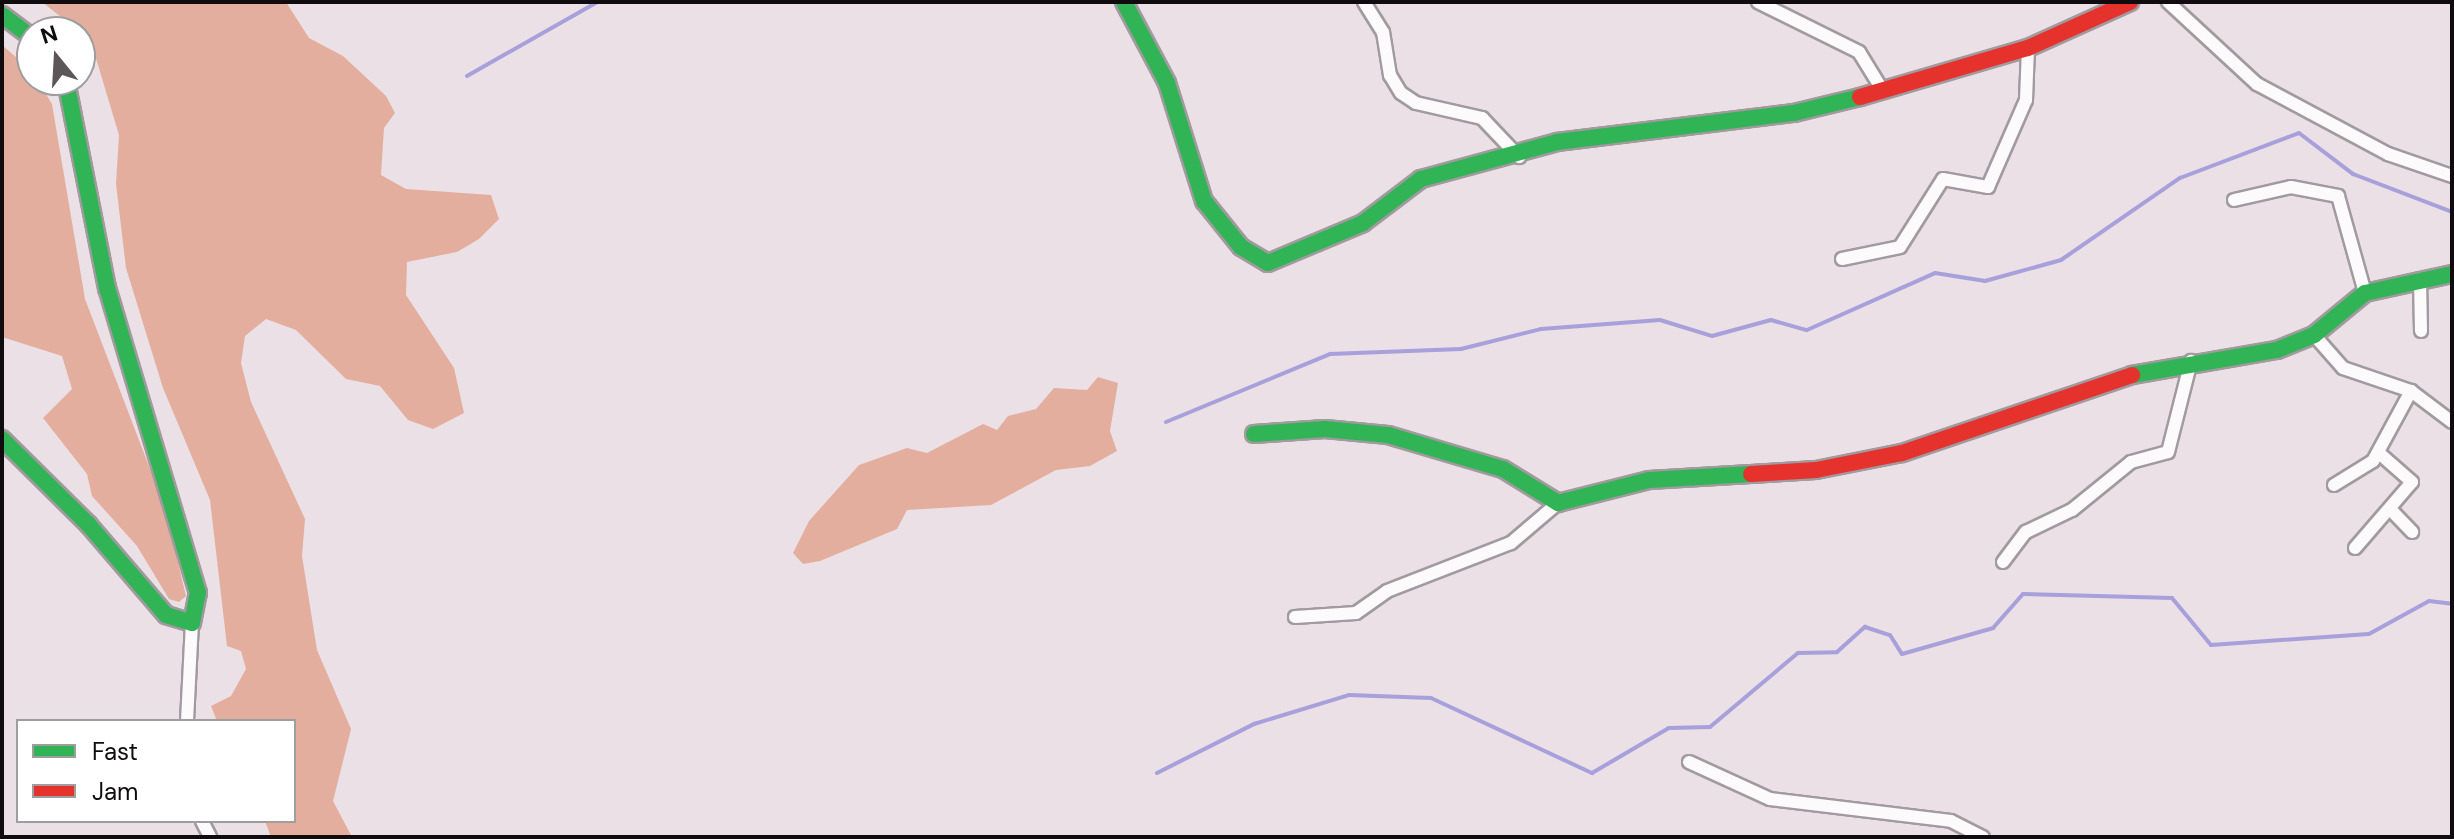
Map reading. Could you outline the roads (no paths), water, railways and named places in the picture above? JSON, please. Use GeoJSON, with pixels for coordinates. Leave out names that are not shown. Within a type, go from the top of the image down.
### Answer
{"type":"FeatureCollection","features":[{"type":"Feature","properties":{"kind":"street"},"geometry":{"type":"LineString","coordinates":[[1124,2],[1148,37],[1167,83],[1194,181],[1257,261],[1278,261],[1363,223],[1421,179],[1519,157],[1557,142],[1794,113],[1883,91],[2028,48],[2130,2]]}},
{"type":"Feature","properties":{"kind":"street"},"geometry":{"type":"LineString","coordinates":[[1364,2],[1383,32],[1390,75],[1401,93],[1416,103],[1482,118],[1519,157]]}},
{"type":"Feature","properties":{"kind":"street"},"geometry":{"type":"LineString","coordinates":[[1758,2],[1859,52],[1883,91]]}},
{"type":"Feature","properties":{"kind":"street"},"geometry":{"type":"LineString","coordinates":[[2168,2],[2257,84],[2388,154],[2452,176]]}},
{"type":"Feature","properties":{"kind":"street"},"geometry":{"type":"LineString","coordinates":[[1842,259],[1900,247],[1943,179],[1988,187],[2026,100],[2028,48]]}},
{"type":"Feature","properties":{"kind":"street"},"geometry":{"type":"LineString","coordinates":[[69,96],[107,288],[198,593],[192,623],[187,719]]}},
{"type":"Feature","properties":{"kind":"street"},"geometry":{"type":"LineString","coordinates":[[2234,200],[2291,187],[2338,196],[2365,293]]}},
{"type":"Feature","properties":{"kind":"street"},"geometry":{"type":"LineString","coordinates":[[1295,617],[1356,613],[1387,591],[1511,543],[1558,503],[1649,480],[1858,463],[1974,430],[2114,379],[2191,361],[2277,350],[2314,335],[2365,293],[2452,274]]}},
{"type":"Feature","properties":{"kind":"street"},"geometry":{"type":"LineString","coordinates":[[2420,279],[2421,331]]}},
{"type":"Feature","properties":{"kind":"street"},"geometry":{"type":"LineString","coordinates":[[2314,335],[2343,368],[2411,391],[2452,422]]}},
{"type":"Feature","properties":{"kind":"street"},"geometry":{"type":"LineString","coordinates":[[2003,562],[2026,532],[2072,510],[2131,462],[2168,452],[2191,361]]}},
{"type":"Feature","properties":{"kind":"street"},"geometry":{"type":"LineString","coordinates":[[2334,485],[2352,479],[2379,453],[2411,391]]}},
{"type":"Feature","properties":{"kind":"street"},"geometry":{"type":"LineString","coordinates":[[1254,434],[1325,429],[1388,435],[1515,474],[1558,503]]}},
{"type":"Feature","properties":{"kind":"street"},"geometry":{"type":"LineString","coordinates":[[2,439],[88,524],[166,615],[192,623]]}},
{"type":"Feature","properties":{"kind":"street"},"geometry":{"type":"LineString","coordinates":[[2355,548],[2390,509],[2411,478],[2379,453]]}},
{"type":"Feature","properties":{"kind":"street"},"geometry":{"type":"LineString","coordinates":[[2390,509],[2412,532]]}},
{"type":"Feature","properties":{"kind":"street"},"geometry":{"type":"LineString","coordinates":[[1689,762],[1770,799],[1951,821],[1983,837]]}},
{"type":"Feature","properties":{"kind":"waterway"},"geometry":{"type":"LineString","coordinates":[[467,76],[597,2]]}},
{"type":"Feature","properties":{"kind":"waterway"},"geometry":{"type":"LineString","coordinates":[[1166,422],[1330,354],[1461,349],[1541,329],[1660,320],[1712,336],[1771,320],[1807,330],[1935,273],[1985,281],[2061,260],[2180,178],[2299,133],[2353,174],[2452,212]]}},
{"type":"Feature","properties":{"kind":"waterway"},"geometry":{"type":"LineString","coordinates":[[1157,773],[1254,724],[1349,695],[1431,698],[1592,773],[1669,728],[1710,727],[1798,653],[1837,652],[1865,627],[1890,635],[1902,654],[1993,628],[2023,594],[2172,598],[2211,645],[2369,634],[2429,601],[2452,604]]}}]}
